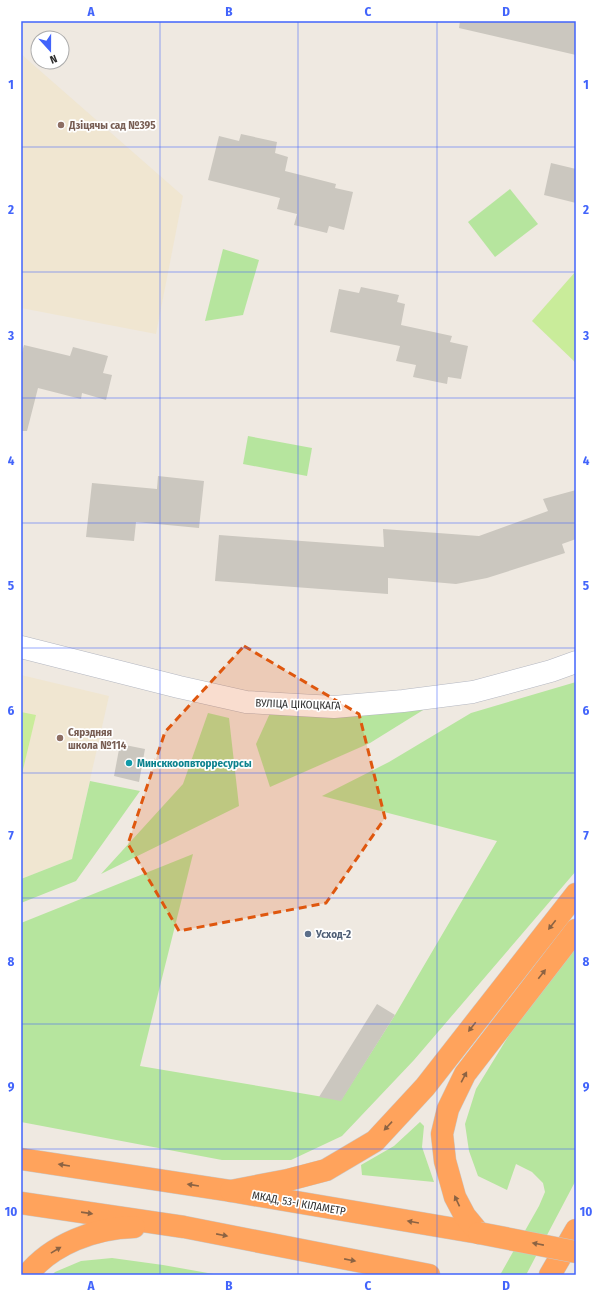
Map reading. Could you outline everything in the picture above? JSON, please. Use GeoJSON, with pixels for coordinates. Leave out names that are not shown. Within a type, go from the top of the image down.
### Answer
{"type":"FeatureCollection","features":[{"type":"Feature","properties":{"kind":"highway"},"geometry":{"type":"LineString","coordinates":[[231,1191],[288,1180],[326,1170],[375,1141],[425,1087],[576,894]]}},
{"type":"Feature","properties":{"kind":"highway"},"geometry":{"type":"LineString","coordinates":[[479,1233],[465,1216],[455,1197],[445,1161],[442,1134],[448,1109],[465,1074],[576,930]]}},
{"type":"Feature","properties":{"kind":"highway","name":"МКАД, 53-І КІЛАМЕТР"},"geometry":{"type":"LineString","coordinates":[[21,1159],[231,1191],[479,1233],[576,1252]]}},
{"type":"Feature","properties":{"kind":"highway"},"geometry":{"type":"LineString","coordinates":[[21,1203],[184,1227],[429,1275]]}},
{"type":"Feature","properties":{"kind":"highway"},"geometry":{"type":"LineString","coordinates":[[27,1275],[46,1257],[77,1238],[98,1232],[126,1228],[184,1227]]}},
{"type":"Feature","properties":{"kind":"highway"},"geometry":{"type":"LineString","coordinates":[[550,1275],[576,1230]]}},
{"type":"Feature","properties":{"kind":"street","name":"ВУЛІЦА ЦІКОЦКАГА"},"geometry":{"type":"LineString","coordinates":[[21,648],[178,687],[246,702],[334,706],[403,701],[473,692],[551,671],[576,662]]}},
{"type":"Feature","properties":{"kind":"highlighted area"},"geometry":{"type":"Polygon","coordinates":[[[244,646],[359,714],[385,818],[326,903],[179,931],[128,844],[165,732],[244,646]]]}},
{"type":"Feature","properties":{"kind":"shaded area","name":"Дзіцячы сад №395"},"geometry":{"type":"Polygon","coordinates":[[[21,54],[30,62],[30,70],[39,70],[183,196],[156,334],[21,308],[21,54]]]}},
{"type":"Feature","properties":{"kind":"shaded area","name":"Сярэдняя школа №114"},"geometry":{"type":"Polygon","coordinates":[[[21,675],[109,696],[72,859],[21,879],[21,675]]]}},
{"type":"Feature","properties":{"kind":"green space"},"geometry":{"type":"Polygon","coordinates":[[[510,189],[538,224],[495,257],[468,222],[510,189]]]}},
{"type":"Feature","properties":{"kind":"green space"},"geometry":{"type":"Polygon","coordinates":[[[223,249],[259,260],[243,315],[205,321],[223,249]]]}},
{"type":"Feature","properties":{"kind":"green space"},"geometry":{"type":"Polygon","coordinates":[[[576,271],[576,363],[532,321],[576,271]]]}},
{"type":"Feature","properties":{"kind":"green space"},"geometry":{"type":"Polygon","coordinates":[[[248,436],[312,448],[307,476],[243,464],[248,436]]]}},
{"type":"Feature","properties":{"kind":"green space"},"geometry":{"type":"Polygon","coordinates":[[[576,682],[576,871],[414,1060],[342,1136],[291,1160],[222,1160],[21,1122],[21,923],[193,854],[140,1066],[341,1100],[395,1015],[497,841],[322,796],[389,762],[471,713],[576,682]]]}},
{"type":"Feature","properties":{"kind":"green space"},"geometry":{"type":"Polygon","coordinates":[[[428,707],[370,743],[270,787],[256,744],[271,711],[428,707]]]}},
{"type":"Feature","properties":{"kind":"green space"},"geometry":{"type":"Polygon","coordinates":[[[21,712],[36,715],[21,778],[21,712]]]}},
{"type":"Feature","properties":{"kind":"green space"},"geometry":{"type":"Polygon","coordinates":[[[208,713],[229,718],[239,806],[101,874],[183,784],[208,713]]]}},
{"type":"Feature","properties":{"kind":"green space"},"geometry":{"type":"Polygon","coordinates":[[[90,781],[140,791],[76,881],[21,903],[21,879],[72,859],[90,781]]]}},
{"type":"Feature","properties":{"kind":"green space"},"geometry":{"type":"Polygon","coordinates":[[[576,947],[576,1180],[526,1275],[500,1275],[539,1206],[545,1192],[543,1183],[532,1172],[516,1164],[507,1190],[478,1176],[469,1151],[465,1124],[476,1089],[514,1027],[576,947]]]}},
{"type":"Feature","properties":{"kind":"green space"},"geometry":{"type":"Polygon","coordinates":[[[420,1122],[424,1126],[422,1147],[434,1182],[362,1175],[361,1165],[394,1146],[420,1122]]]}},
{"type":"Feature","properties":{"kind":"green space"},"geometry":{"type":"Polygon","coordinates":[[[112,1258],[219,1275],[52,1275],[55,1272],[81,1261],[112,1258]]]}},
{"type":"Feature","properties":{"kind":"building"},"geometry":{"type":"Polygon","coordinates":[[[460,21],[576,21],[576,55],[459,28],[460,21]]]}},
{"type":"Feature","properties":{"kind":"building"},"geometry":{"type":"Polygon","coordinates":[[[241,134],[277,142],[275,153],[288,157],[285,171],[336,184],[335,188],[353,192],[344,230],[329,226],[327,233],[294,225],[297,214],[277,209],[280,198],[208,180],[219,136],[239,141],[241,134]]]}},
{"type":"Feature","properties":{"kind":"building"},"geometry":{"type":"Polygon","coordinates":[[[551,163],[576,169],[576,203],[544,195],[551,163]]]}},
{"type":"Feature","properties":{"kind":"building"},"geometry":{"type":"Polygon","coordinates":[[[361,287],[399,295],[397,302],[405,304],[401,325],[452,336],[450,342],[468,346],[461,379],[448,377],[447,384],[413,377],[416,365],[396,361],[400,346],[330,332],[339,289],[359,293],[361,287]]]}},
{"type":"Feature","properties":{"kind":"building"},"geometry":{"type":"Polygon","coordinates":[[[24,345],[70,356],[73,347],[108,356],[103,373],[112,375],[106,400],[82,393],[81,399],[38,388],[27,431],[21,431],[21,356],[24,345]]]}},
{"type":"Feature","properties":{"kind":"building"},"geometry":{"type":"Polygon","coordinates":[[[158,476],[204,481],[199,528],[136,522],[134,541],[86,537],[92,483],[157,489],[158,476]]]}},
{"type":"Feature","properties":{"kind":"building"},"geometry":{"type":"Polygon","coordinates":[[[576,490],[576,539],[562,544],[565,553],[487,578],[456,584],[388,578],[388,594],[215,581],[219,535],[384,547],[383,529],[479,536],[548,511],[543,499],[576,490]]]}},
{"type":"Feature","properties":{"kind":"building","name":"Минсккоопвторресурсы"},"geometry":{"type":"Polygon","coordinates":[[[120,744],[145,749],[139,782],[114,776],[120,744]]]}},
{"type":"Feature","properties":{"kind":"building"},"geometry":{"type":"Polygon","coordinates":[[[377,1004],[395,1015],[341,1101],[319,1097],[377,1004]]]}},
{"type":"Feature","properties":{"kind":"place","name":"Дзіцячы сад №395"},"geometry":{"type":"Point","coordinates":[61,125]}},
{"type":"Feature","properties":{"kind":"place","name":"Сярэдняя школа №114"},"geometry":{"type":"Point","coordinates":[60,738]}},
{"type":"Feature","properties":{"kind":"place","name":"Минсккоопвторресурсы"},"geometry":{"type":"Point","coordinates":[129,763]}},
{"type":"Feature","properties":{"kind":"place","name":"Усход-2"},"geometry":{"type":"Point","coordinates":[308,934]}}]}
